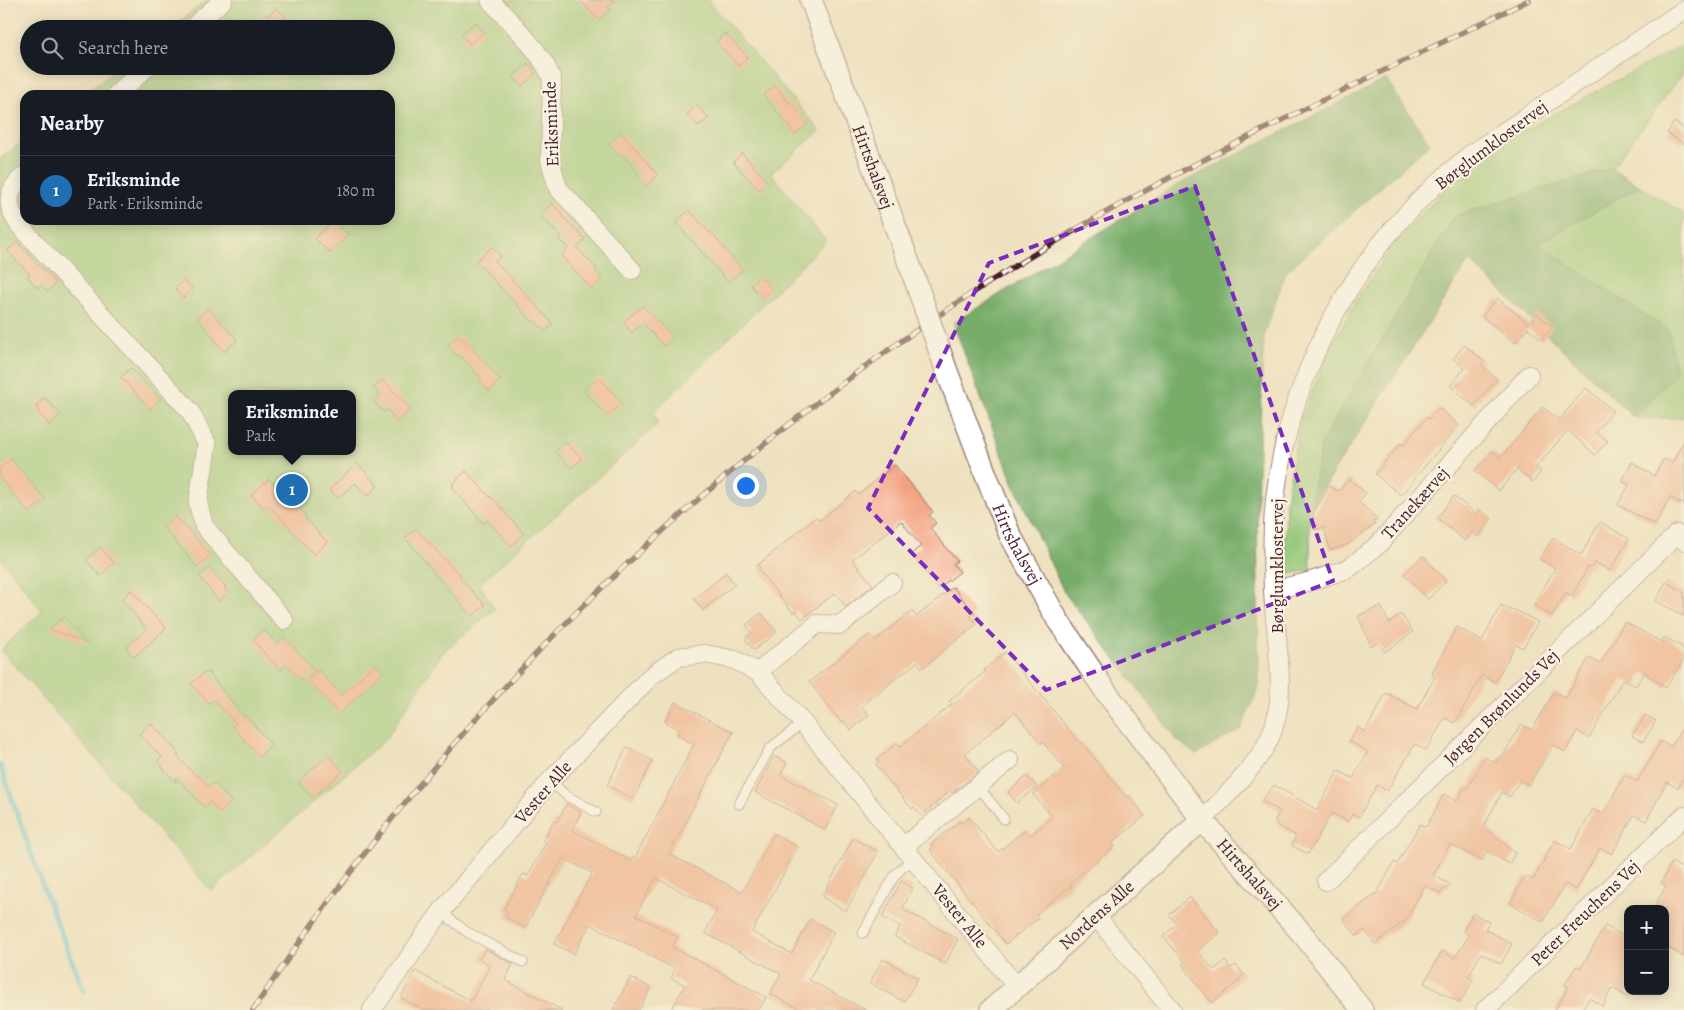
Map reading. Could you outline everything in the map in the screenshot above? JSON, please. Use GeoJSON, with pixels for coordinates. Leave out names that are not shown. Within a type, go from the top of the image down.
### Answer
{"type":"FeatureCollection","features":[{"type":"Feature","properties":{"kind":"street"},"geometry":{"type":"LineString","coordinates":[[201,20],[223,0]]}},
{"type":"Feature","properties":{"kind":"street","name":"Eriksminde"},"geometry":{"type":"LineString","coordinates":[[490,0],[537,53],[547,67],[552,79],[550,160],[558,188],[632,270]]}},
{"type":"Feature","properties":{"kind":"street","name":"Hirtshalsvej"},"geometry":{"type":"LineString","coordinates":[[811,0],[946,368],[1010,536],[1057,619],[1106,692],[1202,820],[1306,938],[1362,1010]]}},
{"type":"Feature","properties":{"kind":"street","name":"Børglumklostervej"},"geometry":{"type":"LineString","coordinates":[[1202,820],[1247,774],[1264,748],[1275,724],[1280,696],[1273,590],[1273,525],[1276,492],[1284,450],[1304,381],[1333,317],[1353,283],[1376,251],[1415,205],[1468,156],[1684,10]]}},
{"type":"Feature","properties":{"kind":"street"},"geometry":{"type":"LineString","coordinates":[[122,90],[138,75]]}},
{"type":"Feature","properties":{"kind":"street"},"geometry":{"type":"LineString","coordinates":[[20,179],[10,193],[9,203],[13,216],[19,225],[190,411],[207,444],[198,503],[204,526],[284,620]]}},
{"type":"Feature","properties":{"kind":"street","name":"Tranekærvej"},"geometry":{"type":"LineString","coordinates":[[1273,590],[1308,582],[1348,569],[1379,544],[1529,375]]}},
{"type":"Feature","properties":{"kind":"street","name":"Jørgen Brønlunds Vej"},"geometry":{"type":"LineString","coordinates":[[1326,881],[1680,538]]}},
{"type":"Feature","properties":{"kind":"street"},"geometry":{"type":"LineString","coordinates":[[759,673],[767,664],[817,624],[840,624],[892,583]]}},
{"type":"Feature","properties":{"kind":"street","name":"Vester Alle"},"geometry":{"type":"LineString","coordinates":[[372,1010],[441,912],[550,781],[651,676],[678,657],[705,654],[735,660],[759,673],[803,723],[1016,986]]}},
{"type":"Feature","properties":{"kind":"street"},"geometry":{"type":"LineString","coordinates":[[908,853],[978,786],[1010,760]]}},
{"type":"Feature","properties":{"kind":"street","name":"Peter Freuchens Vej"},"geometry":{"type":"LineString","coordinates":[[1485,1010],[1684,816]]}},
{"type":"Feature","properties":{"kind":"street","name":"Nordens Alle"},"geometry":{"type":"LineString","coordinates":[[991,1010],[1202,820]]}},
{"type":"Feature","properties":{"kind":"street"},"geometry":{"type":"LineString","coordinates":[[1095,915],[1172,1010]]}},
{"type":"Feature","properties":{"kind":"lane"},"geometry":{"type":"LineString","coordinates":[[739,804],[770,748],[803,723]]}},
{"type":"Feature","properties":{"kind":"lane"},"geometry":{"type":"LineString","coordinates":[[550,781],[567,796],[596,812]]}},
{"type":"Feature","properties":{"kind":"lane"},"geometry":{"type":"LineString","coordinates":[[978,786],[1004,819]]}},
{"type":"Feature","properties":{"kind":"lane"},"geometry":{"type":"LineString","coordinates":[[864,933],[908,853]]}},
{"type":"Feature","properties":{"kind":"lane"},"geometry":{"type":"LineString","coordinates":[[441,912],[467,932],[523,962]]}},
{"type":"Feature","properties":{"kind":"highlighted area"},"geometry":{"type":"Polygon","coordinates":[[[1195,186],[1333,581],[1046,690],[868,508],[989,263],[1195,186]]]}},
{"type":"Feature","properties":{"kind":"green space"},"geometry":{"type":"Polygon","coordinates":[[[207,0],[708,0],[820,131],[771,173],[826,241],[654,412],[658,424],[479,584],[495,609],[443,652],[386,739],[211,891],[1,650],[42,611],[0,557],[0,159],[20,144],[20,225],[395,225],[395,90],[90,90],[109,75],[395,75],[395,20],[181,20],[207,0]]]}},
{"type":"Feature","properties":{"kind":"green space"},"geometry":{"type":"Polygon","coordinates":[[[1684,44],[1684,72],[1612,168],[1684,214],[1684,287],[1682,292],[1684,293],[1684,418],[1634,418],[1469,260],[1309,510],[1311,570],[1285,575],[1286,501],[1300,421],[1325,360],[1354,303],[1394,244],[1446,187],[1508,139],[1684,44]]]}},
{"type":"Feature","properties":{"kind":"green space"},"geometry":{"type":"Polygon","coordinates":[[[1386,79],[1430,144],[1286,272],[1264,334],[1257,496],[1259,687],[1241,729],[1196,755],[1177,740],[1064,592],[1013,483],[953,323],[1175,186],[1386,79]]]}},
{"type":"Feature","properties":{"kind":"green space"},"geometry":{"type":"Polygon","coordinates":[[[1612,168],[1639,186],[1538,244],[1669,331],[1676,373],[1634,418],[1469,260],[1309,510],[1322,442],[1454,216],[1612,168]]]}},
{"type":"Feature","properties":{"kind":"building"},"geometry":{"type":"Polygon","coordinates":[[[580,0],[616,0],[608,7],[610,10],[600,19],[596,18],[580,0]]]}},
{"type":"Feature","properties":{"kind":"building"},"geometry":{"type":"Polygon","coordinates":[[[277,8],[288,20],[264,20],[277,8]]]}},
{"type":"Feature","properties":{"kind":"building"},"geometry":{"type":"Polygon","coordinates":[[[475,22],[484,32],[470,44],[461,35],[475,22]]]}},
{"type":"Feature","properties":{"kind":"building"},"geometry":{"type":"Polygon","coordinates":[[[725,33],[748,57],[738,66],[716,42],[725,33]]]}},
{"type":"Feature","properties":{"kind":"building"},"geometry":{"type":"Polygon","coordinates":[[[528,63],[536,73],[522,86],[513,76],[528,63]]]}},
{"type":"Feature","properties":{"kind":"building"},"geometry":{"type":"Polygon","coordinates":[[[775,86],[789,103],[791,102],[808,124],[795,135],[764,95],[775,86]]]}},
{"type":"Feature","properties":{"kind":"building"},"geometry":{"type":"Polygon","coordinates":[[[697,105],[709,118],[698,126],[687,114],[697,105]]]}},
{"type":"Feature","properties":{"kind":"building"},"geometry":{"type":"Polygon","coordinates":[[[1674,122],[1684,128],[1684,144],[1667,133],[1674,122]]]}},
{"type":"Feature","properties":{"kind":"building"},"geometry":{"type":"Polygon","coordinates":[[[621,132],[658,175],[646,186],[637,176],[639,174],[620,153],[618,155],[608,144],[621,132]]]}},
{"type":"Feature","properties":{"kind":"building"},"geometry":{"type":"Polygon","coordinates":[[[742,153],[768,182],[759,190],[733,162],[742,153]]]}},
{"type":"Feature","properties":{"kind":"building"},"geometry":{"type":"Polygon","coordinates":[[[552,203],[585,239],[577,248],[597,269],[595,271],[603,279],[592,289],[561,256],[568,248],[559,240],[560,236],[540,215],[552,203]]]}},
{"type":"Feature","properties":{"kind":"building"},"geometry":{"type":"Polygon","coordinates":[[[689,210],[711,232],[742,270],[728,282],[676,223],[689,210]]]}},
{"type":"Feature","properties":{"kind":"building"},"geometry":{"type":"Polygon","coordinates":[[[329,225],[339,225],[348,235],[330,253],[315,238],[329,225]]]}},
{"type":"Feature","properties":{"kind":"building"},"geometry":{"type":"Polygon","coordinates":[[[17,242],[56,283],[48,292],[41,285],[37,288],[27,276],[30,274],[7,251],[17,242]]]}},
{"type":"Feature","properties":{"kind":"building"},"geometry":{"type":"Polygon","coordinates":[[[492,247],[501,256],[495,261],[553,324],[546,331],[533,322],[476,261],[492,247]]]}},
{"type":"Feature","properties":{"kind":"building"},"geometry":{"type":"Polygon","coordinates":[[[760,276],[772,289],[762,298],[751,285],[760,276]]]}},
{"type":"Feature","properties":{"kind":"building"},"geometry":{"type":"Polygon","coordinates":[[[184,280],[192,289],[183,298],[175,289],[184,280]]]}},
{"type":"Feature","properties":{"kind":"building"},"geometry":{"type":"Polygon","coordinates":[[[1497,298],[1529,324],[1537,314],[1553,327],[1542,340],[1528,328],[1515,343],[1482,316],[1497,298]]]}},
{"type":"Feature","properties":{"kind":"building"},"geometry":{"type":"Polygon","coordinates":[[[643,306],[673,337],[664,346],[643,323],[632,333],[623,322],[643,306]]]}},
{"type":"Feature","properties":{"kind":"building"},"geometry":{"type":"Polygon","coordinates":[[[208,308],[237,340],[224,352],[197,319],[208,308]]]}},
{"type":"Feature","properties":{"kind":"building"},"geometry":{"type":"Polygon","coordinates":[[[459,335],[501,380],[489,391],[479,380],[481,378],[459,354],[457,356],[447,346],[459,335]]]}},
{"type":"Feature","properties":{"kind":"building"},"geometry":{"type":"Polygon","coordinates":[[[1464,345],[1484,361],[1481,365],[1497,379],[1474,406],[1450,386],[1465,368],[1453,359],[1464,345]]]}},
{"type":"Feature","properties":{"kind":"building"},"geometry":{"type":"Polygon","coordinates":[[[131,368],[161,399],[150,409],[121,377],[131,368]]]}},
{"type":"Feature","properties":{"kind":"building"},"geometry":{"type":"Polygon","coordinates":[[[599,377],[622,403],[607,416],[584,391],[599,377]]]}},
{"type":"Feature","properties":{"kind":"building"},"geometry":{"type":"Polygon","coordinates":[[[383,380],[411,410],[397,422],[387,409],[384,412],[374,402],[380,396],[373,388],[383,380]]]}},
{"type":"Feature","properties":{"kind":"building"},"geometry":{"type":"Polygon","coordinates":[[[1586,388],[1613,411],[1596,432],[1608,441],[1595,455],[1568,430],[1536,467],[1541,472],[1533,482],[1517,469],[1499,491],[1475,471],[1492,451],[1500,458],[1543,407],[1559,420],[1586,388]]]}},
{"type":"Feature","properties":{"kind":"building"},"geometry":{"type":"Polygon","coordinates":[[[45,397],[61,415],[49,425],[38,412],[40,410],[36,406],[45,397]]]}},
{"type":"Feature","properties":{"kind":"building"},"geometry":{"type":"Polygon","coordinates":[[[1439,408],[1459,425],[1401,495],[1375,474],[1401,443],[1403,445],[1427,417],[1429,419],[1439,408]]]}},
{"type":"Feature","properties":{"kind":"building"},"geometry":{"type":"Polygon","coordinates":[[[1684,441],[1684,505],[1670,497],[1655,525],[1618,505],[1629,485],[1622,481],[1632,462],[1654,476],[1664,459],[1672,463],[1684,441]]]}},
{"type":"Feature","properties":{"kind":"building"},"geometry":{"type":"Polygon","coordinates":[[[566,442],[582,459],[571,468],[555,452],[566,442]]]}},
{"type":"Feature","properties":{"kind":"building"},"geometry":{"type":"Polygon","coordinates":[[[11,459],[45,499],[29,513],[0,478],[0,468],[11,459]]]}},
{"type":"Feature","properties":{"kind":"building"},"geometry":{"type":"Polygon","coordinates":[[[357,463],[378,486],[367,496],[355,483],[338,498],[329,490],[357,463]]]}},
{"type":"Feature","properties":{"kind":"building"},"geometry":{"type":"Polygon","coordinates":[[[895,465],[933,512],[929,515],[936,523],[930,528],[957,561],[953,564],[960,572],[939,588],[911,554],[921,546],[901,521],[852,560],[873,585],[846,607],[835,593],[802,619],[796,611],[793,613],[758,569],[760,567],[758,565],[816,517],[819,521],[856,491],[858,495],[895,465]]]}},
{"type":"Feature","properties":{"kind":"building"},"geometry":{"type":"Polygon","coordinates":[[[466,471],[492,497],[524,534],[511,546],[487,520],[484,524],[452,487],[454,485],[452,484],[466,471]]]}},
{"type":"Feature","properties":{"kind":"building"},"geometry":{"type":"Polygon","coordinates":[[[269,479],[288,499],[290,497],[306,515],[304,517],[327,542],[314,555],[269,505],[264,509],[251,495],[269,479]]]}},
{"type":"Feature","properties":{"kind":"building"},"geometry":{"type":"Polygon","coordinates":[[[1349,479],[1366,493],[1359,502],[1378,519],[1373,522],[1375,524],[1349,544],[1330,550],[1324,528],[1314,529],[1313,514],[1329,486],[1339,491],[1349,479]]]}},
{"type":"Feature","properties":{"kind":"building"},"geometry":{"type":"Polygon","coordinates":[[[1454,496],[1476,514],[1480,509],[1492,519],[1478,537],[1472,533],[1465,541],[1437,518],[1454,496]]]}},
{"type":"Feature","properties":{"kind":"building"},"geometry":{"type":"Polygon","coordinates":[[[176,516],[211,555],[197,567],[163,527],[176,516]]]}},
{"type":"Feature","properties":{"kind":"building"},"geometry":{"type":"Polygon","coordinates":[[[1600,522],[1629,539],[1610,571],[1595,562],[1591,568],[1588,567],[1572,596],[1566,592],[1552,616],[1534,605],[1555,568],[1539,559],[1553,538],[1581,555],[1600,522]]]}},
{"type":"Feature","properties":{"kind":"building"},"geometry":{"type":"Polygon","coordinates":[[[416,529],[461,576],[460,578],[485,605],[472,617],[405,538],[416,529]]]}},
{"type":"Feature","properties":{"kind":"building"},"geometry":{"type":"Polygon","coordinates":[[[100,547],[114,563],[100,576],[86,560],[100,547]]]}},
{"type":"Feature","properties":{"kind":"building"},"geometry":{"type":"Polygon","coordinates":[[[1423,556],[1446,581],[1428,599],[1404,574],[1423,556]]]}},
{"type":"Feature","properties":{"kind":"building"},"geometry":{"type":"Polygon","coordinates":[[[209,568],[226,587],[224,588],[228,593],[219,601],[199,576],[209,568]]]}},
{"type":"Feature","properties":{"kind":"building"},"geometry":{"type":"Polygon","coordinates":[[[726,573],[735,584],[703,610],[694,599],[726,573]]]}},
{"type":"Feature","properties":{"kind":"building"},"geometry":{"type":"Polygon","coordinates":[[[1666,582],[1684,592],[1684,616],[1656,601],[1666,582]]]}},
{"type":"Feature","properties":{"kind":"building"},"geometry":{"type":"Polygon","coordinates":[[[953,587],[974,613],[970,616],[977,624],[922,668],[917,662],[865,703],[862,707],[869,715],[851,730],[844,721],[842,723],[809,682],[870,634],[875,641],[912,611],[916,617],[953,587]]]}},
{"type":"Feature","properties":{"kind":"building"},"geometry":{"type":"Polygon","coordinates":[[[131,590],[166,628],[134,657],[126,648],[147,629],[121,600],[131,590]]]}},
{"type":"Feature","properties":{"kind":"building"},"geometry":{"type":"Polygon","coordinates":[[[1501,605],[1538,622],[1523,648],[1516,644],[1495,682],[1482,675],[1455,723],[1445,718],[1426,750],[1415,744],[1387,791],[1377,785],[1359,817],[1352,814],[1348,822],[1332,813],[1308,854],[1291,845],[1296,836],[1278,826],[1275,820],[1280,811],[1261,801],[1274,785],[1317,810],[1338,771],[1353,778],[1368,752],[1349,741],[1357,727],[1365,732],[1386,693],[1417,709],[1435,677],[1432,675],[1432,672],[1457,627],[1482,641],[1501,605]]]}},
{"type":"Feature","properties":{"kind":"building"},"geometry":{"type":"Polygon","coordinates":[[[1381,606],[1389,623],[1401,614],[1413,632],[1385,652],[1378,643],[1371,646],[1358,616],[1381,606]]]}},
{"type":"Feature","properties":{"kind":"building"},"geometry":{"type":"Polygon","coordinates":[[[761,613],[777,632],[754,650],[745,639],[752,633],[746,625],[761,613]]]}},
{"type":"Feature","properties":{"kind":"building"},"geometry":{"type":"Polygon","coordinates":[[[64,617],[88,644],[50,629],[64,617]]]}},
{"type":"Feature","properties":{"kind":"building"},"geometry":{"type":"Polygon","coordinates":[[[1625,622],[1661,642],[1664,637],[1684,648],[1684,659],[1666,688],[1644,672],[1636,686],[1623,679],[1589,738],[1577,731],[1565,752],[1553,745],[1529,785],[1520,780],[1510,797],[1502,792],[1484,826],[1515,853],[1509,864],[1487,851],[1482,860],[1450,844],[1433,875],[1451,885],[1440,893],[1425,885],[1405,921],[1375,944],[1364,930],[1357,936],[1343,919],[1378,892],[1394,862],[1397,864],[1420,824],[1426,827],[1444,794],[1457,801],[1465,787],[1467,789],[1485,757],[1496,763],[1501,755],[1503,756],[1521,724],[1532,730],[1554,692],[1566,698],[1589,657],[1600,664],[1625,622]]]}},
{"type":"Feature","properties":{"kind":"building"},"geometry":{"type":"Polygon","coordinates":[[[264,629],[277,644],[284,637],[315,670],[302,681],[287,665],[280,671],[253,640],[264,629]]]}},
{"type":"Feature","properties":{"kind":"building"},"geometry":{"type":"Polygon","coordinates":[[[1005,652],[1127,798],[1129,796],[1145,816],[1112,843],[1115,846],[1070,883],[1072,885],[1043,908],[1036,915],[1038,918],[1006,944],[930,850],[933,847],[931,844],[960,821],[962,823],[969,817],[998,852],[1026,829],[1031,835],[1052,817],[1033,794],[1064,768],[1043,742],[1041,744],[1015,712],[965,754],[979,772],[952,793],[950,791],[921,816],[914,807],[912,809],[876,765],[879,763],[877,760],[897,743],[900,747],[950,706],[952,704],[949,701],[986,671],[984,670],[1005,652]]]}},
{"type":"Feature","properties":{"kind":"building"},"geometry":{"type":"Polygon","coordinates":[[[375,664],[383,672],[339,714],[308,680],[319,670],[341,695],[375,664]]]}},
{"type":"Feature","properties":{"kind":"building"},"geometry":{"type":"Polygon","coordinates":[[[205,672],[208,672],[244,717],[245,715],[272,745],[259,757],[233,727],[236,724],[214,700],[209,704],[191,684],[205,672]]]}},
{"type":"Feature","properties":{"kind":"building"},"geometry":{"type":"Polygon","coordinates":[[[675,702],[733,732],[669,854],[742,892],[774,834],[798,847],[752,932],[792,954],[810,919],[834,932],[809,980],[866,1010],[801,1010],[770,994],[781,974],[705,933],[717,910],[656,878],[636,915],[678,937],[672,947],[766,997],[759,1010],[671,1010],[685,985],[671,978],[675,969],[590,924],[574,954],[554,944],[592,873],[563,858],[525,928],[505,917],[508,912],[504,909],[523,874],[528,876],[546,842],[543,841],[554,820],[557,822],[566,804],[581,812],[572,830],[631,861],[633,857],[635,858],[694,744],[677,735],[680,730],[665,722],[675,702]]]}},
{"type":"Feature","properties":{"kind":"building"},"geometry":{"type":"Polygon","coordinates":[[[1645,715],[1656,721],[1643,742],[1632,736],[1645,715]]]}},
{"type":"Feature","properties":{"kind":"building"},"geometry":{"type":"Polygon","coordinates":[[[151,723],[179,754],[177,756],[196,776],[197,774],[209,787],[213,783],[217,785],[232,802],[220,813],[210,802],[204,807],[176,777],[176,783],[157,761],[162,757],[139,734],[151,723]]]}},
{"type":"Feature","properties":{"kind":"building"},"geometry":{"type":"Polygon","coordinates":[[[1684,725],[1684,777],[1678,788],[1667,782],[1646,821],[1634,815],[1612,854],[1600,848],[1576,890],[1565,884],[1543,922],[1510,903],[1525,876],[1533,880],[1555,840],[1571,849],[1593,809],[1603,814],[1625,775],[1637,782],[1661,741],[1671,747],[1684,725]]]}},
{"type":"Feature","properties":{"kind":"building"},"geometry":{"type":"Polygon","coordinates":[[[627,747],[653,761],[633,799],[607,785],[627,747]]]}},
{"type":"Feature","properties":{"kind":"building"},"geometry":{"type":"Polygon","coordinates":[[[328,755],[343,771],[312,798],[298,782],[328,755]]]}},
{"type":"Feature","properties":{"kind":"building"},"geometry":{"type":"Polygon","coordinates":[[[774,756],[787,763],[780,775],[838,805],[825,830],[755,792],[774,756]]]}},
{"type":"Feature","properties":{"kind":"building"},"geometry":{"type":"Polygon","coordinates":[[[1027,776],[1037,787],[1017,803],[1008,792],[1027,776]]]}},
{"type":"Feature","properties":{"kind":"building"},"geometry":{"type":"Polygon","coordinates":[[[853,838],[878,852],[846,911],[822,897],[853,838]]]}},
{"type":"Feature","properties":{"kind":"building"},"geometry":{"type":"Polygon","coordinates":[[[1672,862],[1684,869],[1684,957],[1669,948],[1669,905],[1655,905],[1666,886],[1661,883],[1672,862]]]}},
{"type":"Feature","properties":{"kind":"building"},"geometry":{"type":"Polygon","coordinates":[[[901,881],[913,888],[902,909],[958,939],[945,964],[895,937],[900,926],[882,917],[901,881]]]}},
{"type":"Feature","properties":{"kind":"building"},"geometry":{"type":"Polygon","coordinates":[[[1190,897],[1220,933],[1198,951],[1214,970],[1225,961],[1231,968],[1236,965],[1244,975],[1212,1003],[1182,964],[1185,962],[1163,936],[1177,924],[1169,915],[1190,897]]]}},
{"type":"Feature","properties":{"kind":"building"},"geometry":{"type":"Polygon","coordinates":[[[1473,913],[1489,922],[1485,929],[1512,944],[1501,964],[1481,953],[1468,977],[1473,980],[1460,1003],[1424,983],[1442,951],[1455,958],[1469,935],[1463,931],[1473,913]]]}},
{"type":"Feature","properties":{"kind":"building"},"geometry":{"type":"Polygon","coordinates":[[[1605,926],[1624,936],[1624,995],[1612,988],[1603,1006],[1589,998],[1582,1010],[1555,1010],[1568,986],[1565,985],[1576,966],[1581,968],[1605,926]]]}},
{"type":"Feature","properties":{"kind":"building"},"geometry":{"type":"Polygon","coordinates":[[[485,949],[513,964],[505,980],[562,1010],[424,1010],[401,998],[415,971],[471,1001],[490,965],[479,959],[485,949]]]}},
{"type":"Feature","properties":{"kind":"building"},"geometry":{"type":"Polygon","coordinates":[[[883,959],[918,978],[904,1002],[870,983],[883,959]]]}},
{"type":"Feature","properties":{"kind":"building"},"geometry":{"type":"Polygon","coordinates":[[[631,977],[651,988],[639,1010],[613,1010],[631,977]]]}},
{"type":"Feature","properties":{"kind":"waterway"},"geometry":{"type":"LineString","coordinates":[[0,765],[47,898],[84,991]]}},
{"type":"Feature","properties":{"kind":"railway"},"geometry":{"type":"LineString","coordinates":[[253,1010],[304,935],[358,863],[395,815],[466,730],[542,648],[622,569],[706,493],[792,422],[882,354],[975,291],[1070,233],[1182,171],[1529,0]]}},
{"type":"Feature","properties":{"kind":"place","name":"Eriksminde"},"geometry":{"type":"Point","coordinates":[292,490]}}]}
